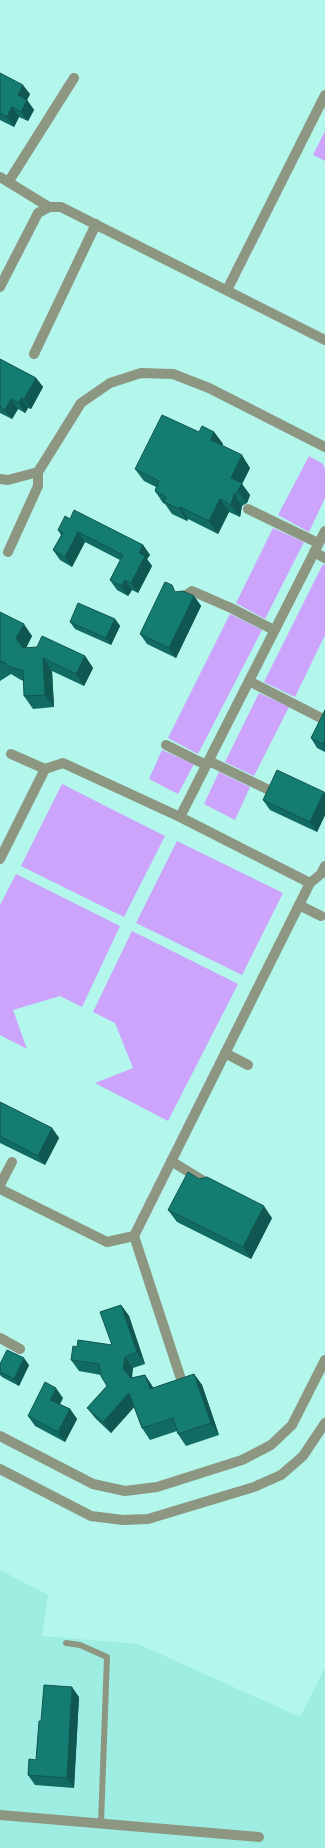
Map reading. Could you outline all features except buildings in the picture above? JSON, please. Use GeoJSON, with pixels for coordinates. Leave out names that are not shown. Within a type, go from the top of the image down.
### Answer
{"type":"FeatureCollection","features":[{"type":"Feature","properties":{"kind":"street"},"geometry":{"type":"LineString","coordinates":[[49,207],[4,179],[74,78]]}},
{"type":"Feature","properties":{"kind":"street"},"geometry":{"type":"LineString","coordinates":[[227,290],[325,95]]}},
{"type":"Feature","properties":{"kind":"street"},"geometry":{"type":"LineString","coordinates":[[0,287],[38,213],[49,207],[61,207],[325,340]]}},
{"type":"Feature","properties":{"kind":"street"},"geometry":{"type":"LineString","coordinates":[[34,354],[96,224]]}},
{"type":"Feature","properties":{"kind":"street"},"geometry":{"type":"LineString","coordinates":[[8,552],[38,486],[38,472],[82,403],[110,383],[141,373],[173,374],[209,388],[325,447]]}},
{"type":"Feature","properties":{"kind":"street"},"geometry":{"type":"LineString","coordinates":[[0,479],[8,480],[38,472]]}},
{"type":"Feature","properties":{"kind":"street"},"geometry":{"type":"LineString","coordinates":[[248,509],[316,548],[325,558]]}},
{"type":"Feature","properties":{"kind":"street"},"geometry":{"type":"LineString","coordinates":[[180,817],[325,531]]}},
{"type":"Feature","properties":{"kind":"street"},"geometry":{"type":"LineString","coordinates":[[185,596],[192,591],[231,608],[274,630]]}},
{"type":"Feature","properties":{"kind":"street"},"geometry":{"type":"LineString","coordinates":[[249,681],[321,718]]}},
{"type":"Feature","properties":{"kind":"street"},"geometry":{"type":"LineString","coordinates":[[166,745],[269,790]]}},
{"type":"Feature","properties":{"kind":"street"},"geometry":{"type":"LineString","coordinates":[[11,754],[45,769]]}},
{"type":"Feature","properties":{"kind":"street"},"geometry":{"type":"LineString","coordinates":[[0,859],[45,769],[63,762],[180,817],[310,883]]}},
{"type":"Feature","properties":{"kind":"street"},"geometry":{"type":"LineString","coordinates":[[180,1376],[134,1236],[310,883],[321,874],[325,866]]}},
{"type":"Feature","properties":{"kind":"street"},"geometry":{"type":"LineString","coordinates":[[299,905],[321,916]]}},
{"type":"Feature","properties":{"kind":"street"},"geometry":{"type":"LineString","coordinates":[[225,1053],[248,1065]]}},
{"type":"Feature","properties":{"kind":"street"},"geometry":{"type":"LineString","coordinates":[[0,1185],[12,1162]]}},
{"type":"Feature","properties":{"kind":"street"},"geometry":{"type":"LineString","coordinates":[[171,1162],[211,1185]]}},
{"type":"Feature","properties":{"kind":"street"},"geometry":{"type":"LineString","coordinates":[[0,1189],[107,1242],[134,1236]]}},
{"type":"Feature","properties":{"kind":"street"},"geometry":{"type":"LineString","coordinates":[[0,1338],[20,1349]]}},
{"type":"Feature","properties":{"kind":"street"},"geometry":{"type":"LineString","coordinates":[[0,1436],[93,1484],[126,1491],[156,1487],[242,1460],[271,1446],[292,1425],[325,1360]]}},
{"type":"Feature","properties":{"kind":"street"},"geometry":{"type":"LineString","coordinates":[[0,1469],[91,1516],[124,1520],[148,1518],[254,1487],[281,1474],[303,1456],[325,1424]]}},
{"type":"Feature","properties":{"kind":"street"},"geometry":{"type":"LineString","coordinates":[[0,1815],[259,1837]]}},
{"type":"Feature","properties":{"kind":"lane"},"geometry":{"type":"LineString","coordinates":[[66,1643],[80,1645],[107,1657],[101,1824]]}},
{"type":"Feature","properties":{"kind":"shaded area"},"geometry":{"type":"Polygon","coordinates":[[[325,131],[325,161],[313,155],[325,131]]]}},
{"type":"Feature","properties":{"kind":"shaded area"},"geometry":{"type":"Polygon","coordinates":[[[309,456],[323,464],[325,469],[325,498],[309,532],[278,515],[309,456]]]}},
{"type":"Feature","properties":{"kind":"shaded area"},"geometry":{"type":"Polygon","coordinates":[[[273,528],[304,542],[265,619],[236,603],[273,528]]]}},
{"type":"Feature","properties":{"kind":"shaded area"},"geometry":{"type":"Polygon","coordinates":[[[323,564],[325,565],[325,635],[295,697],[264,682],[323,564]]]}},
{"type":"Feature","properties":{"kind":"shaded area"},"geometry":{"type":"Polygon","coordinates":[[[230,614],[262,630],[198,754],[168,738],[230,614]]]}},
{"type":"Feature","properties":{"kind":"shaded area"},"geometry":{"type":"Polygon","coordinates":[[[259,693],[289,707],[254,776],[225,762],[259,693]]]}},
{"type":"Feature","properties":{"kind":"shaded area"},"geometry":{"type":"Polygon","coordinates":[[[162,750],[194,764],[178,794],[149,779],[162,750]]]}},
{"type":"Feature","properties":{"kind":"shaded area"},"geometry":{"type":"Polygon","coordinates":[[[219,772],[250,787],[235,820],[204,804],[219,772]]]}},
{"type":"Feature","properties":{"kind":"shaded area"},"geometry":{"type":"Polygon","coordinates":[[[62,784],[165,836],[124,917],[21,866],[62,784]]]}},
{"type":"Feature","properties":{"kind":"shaded area"},"geometry":{"type":"Polygon","coordinates":[[[177,841],[283,893],[242,975],[136,923],[177,841]]]}},
{"type":"Feature","properties":{"kind":"shaded area"},"geometry":{"type":"Polygon","coordinates":[[[16,874],[120,926],[82,1007],[60,996],[13,1010],[27,1049],[0,1035],[0,905],[16,874]]]}},
{"type":"Feature","properties":{"kind":"shaded area"},"geometry":{"type":"Polygon","coordinates":[[[132,931],[238,984],[168,1121],[95,1083],[133,1068],[115,1023],[93,1012],[132,931]]]}},
{"type":"Feature","properties":{"kind":"shaded area"},"geometry":{"type":"Polygon","coordinates":[[[0,1570],[48,1595],[42,1636],[138,1644],[300,1717],[325,1668],[325,1848],[0,1848],[0,1570]]]}}]}
